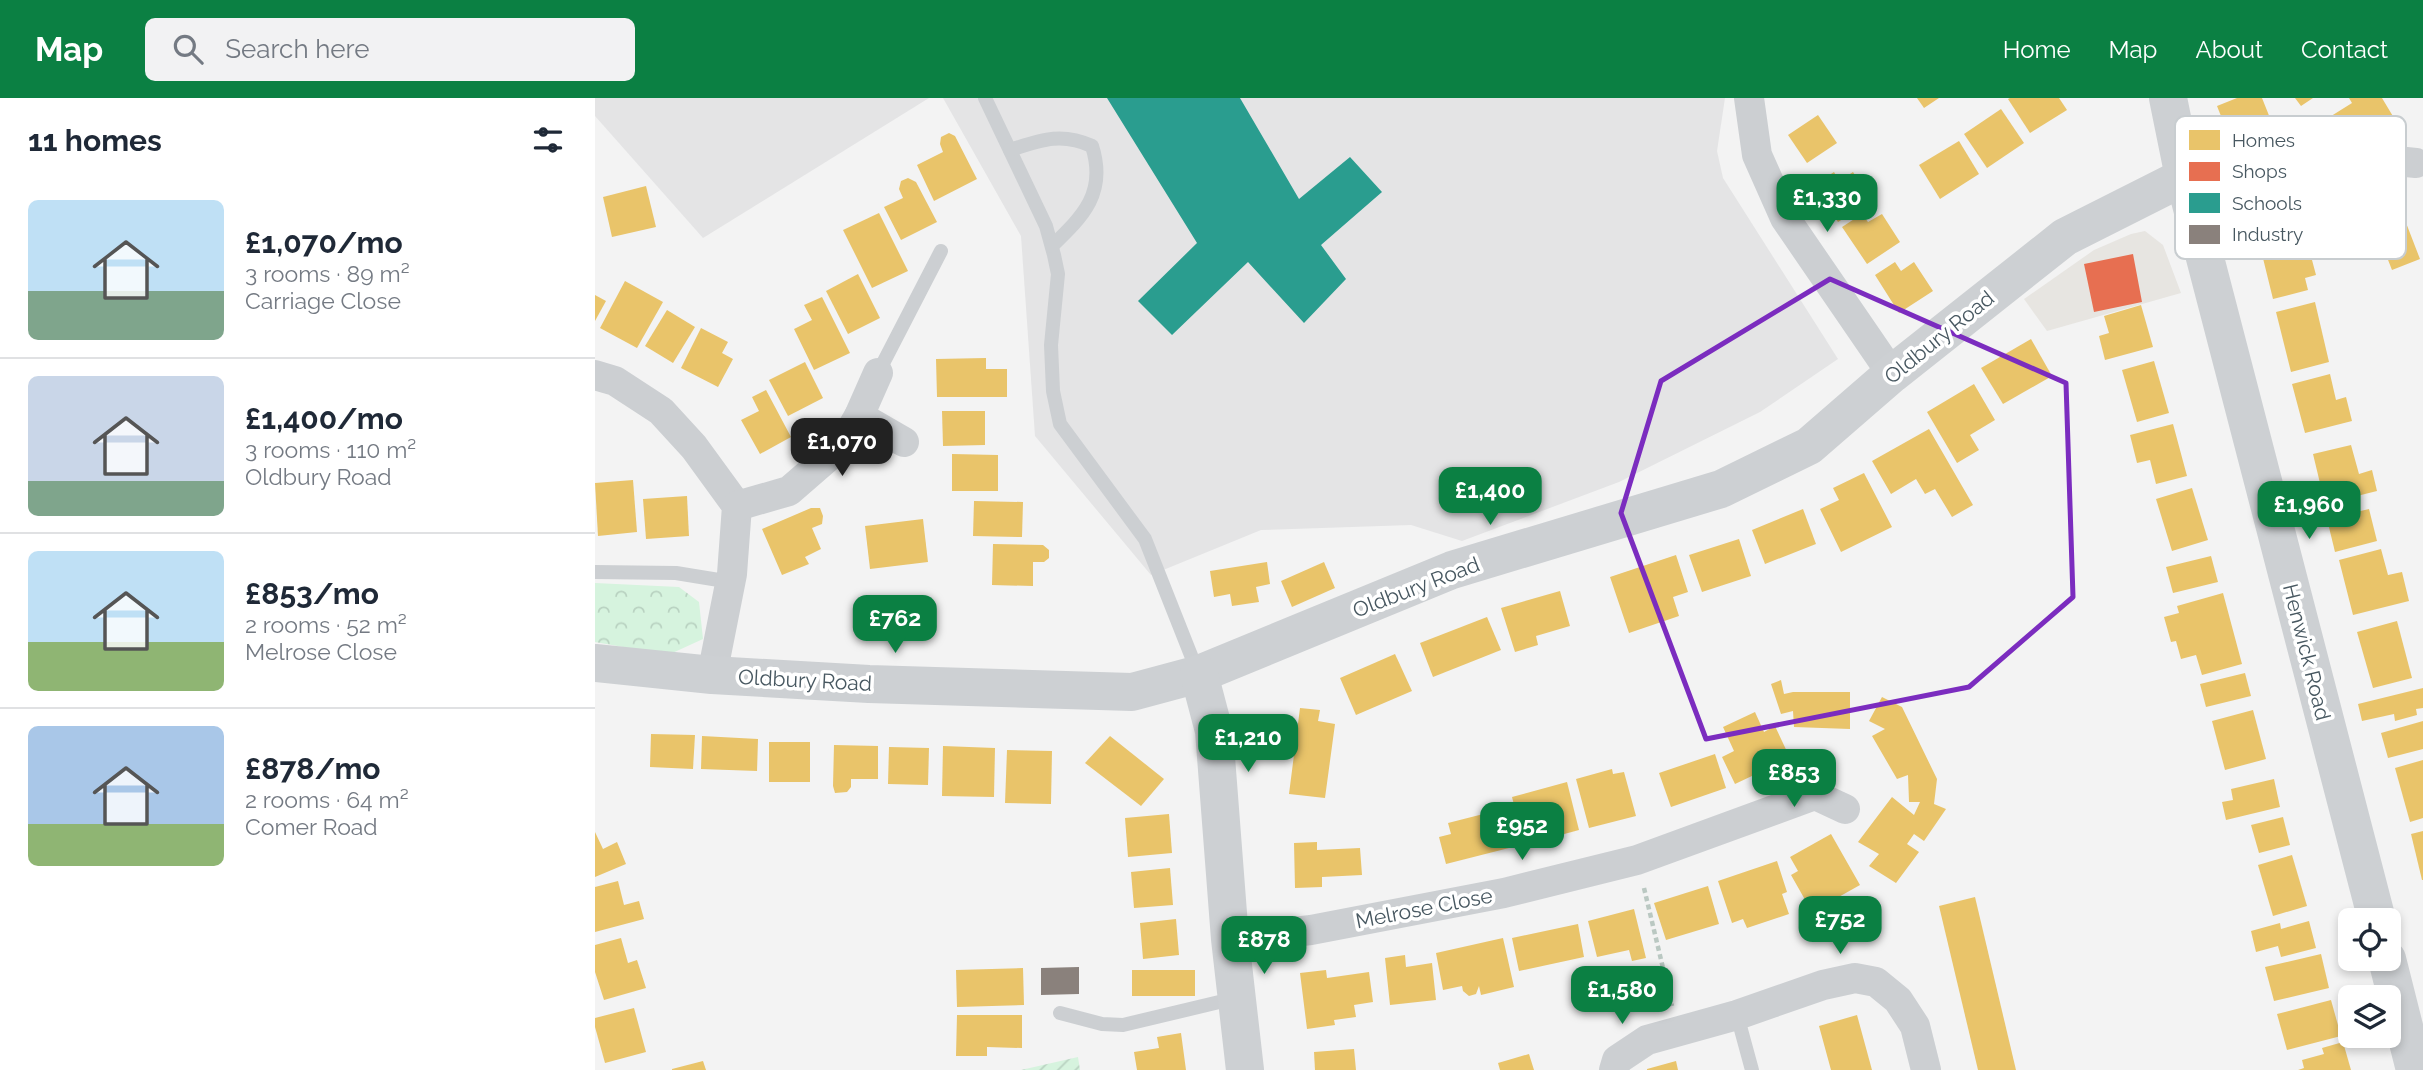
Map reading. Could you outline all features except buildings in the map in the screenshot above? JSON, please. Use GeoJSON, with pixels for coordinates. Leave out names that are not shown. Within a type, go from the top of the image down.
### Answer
{"type":"FeatureCollection","features":[{"type":"Feature","properties":{"kind":"street"},"geometry":{"type":"LineString","coordinates":[[1749,98],[1757,155],[1785,218],[1892,373]]}},
{"type":"Feature","properties":{"kind":"street","name":"Henwick Road"},"geometry":{"type":"LineString","coordinates":[[2168,98],[2175,133]]}},
{"type":"Feature","properties":{"kind":"street"},"geometry":{"type":"LineString","coordinates":[[2406,162],[2416,163]]}},
{"type":"Feature","properties":{"kind":"street","name":"Oldbury Road"},"geometry":{"type":"LineString","coordinates":[[595,663],[712,675],[869,684],[1132,692],[1199,674],[1452,570],[1721,489],[1809,446],[1892,373],[2065,237],[2175,182]]}},
{"type":"Feature","properties":{"kind":"street","name":"Henwick Road"},"geometry":{"type":"LineString","coordinates":[[2205,259],[2374,908]]}},
{"type":"Feature","properties":{"kind":"street"},"geometry":{"type":"LineString","coordinates":[[737,506],[789,491],[842,444],[859,416],[877,373]]}},
{"type":"Feature","properties":{"kind":"street"},"geometry":{"type":"LineString","coordinates":[[595,375],[615,381],[661,411],[694,447],[737,506],[730,582],[712,675]]}},
{"type":"Feature","properties":{"kind":"street"},"geometry":{"type":"LineString","coordinates":[[859,416],[904,442]]}},
{"type":"Feature","properties":{"kind":"street"},"geometry":{"type":"LineString","coordinates":[[1199,674],[1214,731],[1230,939],[1245,1070]]}},
{"type":"Feature","properties":{"kind":"street"},"geometry":{"type":"LineString","coordinates":[[1817,765],[1815,795],[1845,809]]}},
{"type":"Feature","properties":{"kind":"street","name":"Melrose Close"},"geometry":{"type":"LineString","coordinates":[[1230,939],[1311,930],[1491,895],[1637,860],[1815,795]]}},
{"type":"Feature","properties":{"kind":"street"},"geometry":{"type":"LineString","coordinates":[[2389,971],[2415,1070]]}},
{"type":"Feature","properties":{"kind":"street"},"geometry":{"type":"LineString","coordinates":[[1614,1070],[1617,1060],[1647,1041],[1737,1015],[1823,985],[1855,978],[1876,982],[1898,1000],[1915,1026],[1926,1070]]}},
{"type":"Feature","properties":{"kind":"lane"},"geometry":{"type":"LineString","coordinates":[[985,98],[1046,226],[1052,246],[1058,274],[1051,345],[1053,391],[1061,424],[1145,539],[1199,674]]}},
{"type":"Feature","properties":{"kind":"lane"},"geometry":{"type":"LineString","coordinates":[[1010,150],[1056,137],[1077,139],[1092,146],[1097,163],[1096,181],[1090,201],[1080,220],[1052,246]]}},
{"type":"Feature","properties":{"kind":"lane"},"geometry":{"type":"LineString","coordinates":[[877,373],[941,251]]}},
{"type":"Feature","properties":{"kind":"lane"},"geometry":{"type":"LineString","coordinates":[[595,572],[676,573],[730,582]]}},
{"type":"Feature","properties":{"kind":"lane"},"geometry":{"type":"LineString","coordinates":[[1060,1013],[1102,1024],[1123,1024],[1237,998]]}},
{"type":"Feature","properties":{"kind":"lane"},"geometry":{"type":"LineString","coordinates":[[1737,1015],[1752,1070]]}},
{"type":"Feature","properties":{"kind":"path"},"geometry":{"type":"LineString","coordinates":[[1637,860],[1678,1030]]}},
{"type":"Feature","properties":{"kind":"highlighted area"},"geometry":{"type":"Polygon","coordinates":[[[1830,279],[2066,383],[2073,597],[1969,687],[1706,739],[1621,513],[1661,381],[1830,279]]]}},
{"type":"Feature","properties":{"kind":"shaded area"},"geometry":{"type":"Polygon","coordinates":[[[595,98],[929,98],[703,238],[595,116],[595,98]]]}},
{"type":"Feature","properties":{"kind":"shaded area"},"geometry":{"type":"Polygon","coordinates":[[[943,98],[1725,98],[1717,151],[1723,178],[1838,359],[1760,412],[1619,482],[1462,541],[1411,525],[1261,530],[1151,575],[1035,436],[1021,236],[943,98]]]}},
{"type":"Feature","properties":{"kind":"shaded area"},"geometry":{"type":"Polygon","coordinates":[[[2145,231],[2163,245],[2181,293],[2047,331],[2024,299],[2094,250],[2145,231]]]}},
{"type":"Feature","properties":{"kind":"green space"},"geometry":{"type":"Polygon","coordinates":[[[595,583],[679,587],[699,602],[703,639],[668,655],[595,642],[595,583]]]}},
{"type":"Feature","properties":{"kind":"green space"},"geometry":{"type":"Polygon","coordinates":[[[1078,1057],[1080,1070],[1021,1070],[1078,1057]]]}}]}
